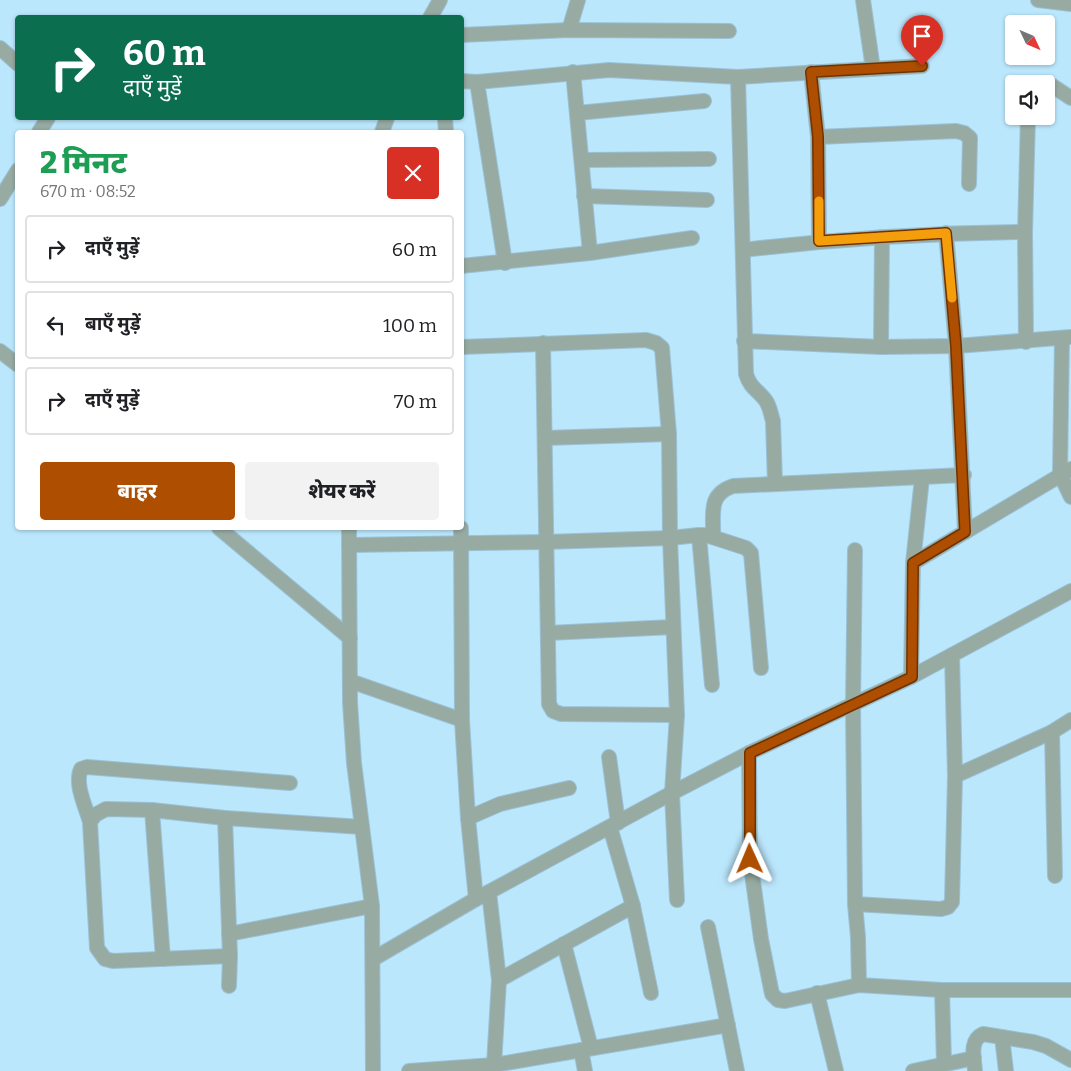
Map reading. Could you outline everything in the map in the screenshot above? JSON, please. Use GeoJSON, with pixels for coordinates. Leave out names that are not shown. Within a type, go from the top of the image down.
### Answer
{"type":"FeatureCollection","features":[{"type":"Feature","properties":{"kind":"street"},"geometry":{"type":"LineString","coordinates":[[432,15],[440,0]]}},
{"type":"Feature","properties":{"kind":"street"},"geometry":{"type":"LineString","coordinates":[[568,30],[578,0]]}},
{"type":"Feature","properties":{"kind":"street"},"geometry":{"type":"LineString","coordinates":[[863,0],[873,69]]}},
{"type":"Feature","properties":{"kind":"street"},"geometry":{"type":"LineString","coordinates":[[1038,0],[1071,4]]}},
{"type":"Feature","properties":{"kind":"street"},"geometry":{"type":"LineString","coordinates":[[464,35],[568,30],[729,31]]}},
{"type":"Feature","properties":{"kind":"street"},"geometry":{"type":"LineString","coordinates":[[0,48],[15,61]]}},
{"type":"Feature","properties":{"kind":"street"},"geometry":{"type":"LineString","coordinates":[[464,81],[477,82],[609,70],[738,77],[922,66]]}},
{"type":"Feature","properties":{"kind":"street"},"geometry":{"type":"LineString","coordinates":[[573,72],[590,253]]}},
{"type":"Feature","properties":{"kind":"street"},"geometry":{"type":"LineString","coordinates":[[811,72],[818,137],[819,241]]}},
{"type":"Feature","properties":{"kind":"street"},"geometry":{"type":"LineString","coordinates":[[738,77],[744,250],[744,341],[749,384],[766,401],[773,421],[775,484]]}},
{"type":"Feature","properties":{"kind":"street"},"geometry":{"type":"LineString","coordinates":[[477,82],[505,263]]}},
{"type":"Feature","properties":{"kind":"street"},"geometry":{"type":"LineString","coordinates":[[1055,88],[1071,98]]}},
{"type":"Feature","properties":{"kind":"street"},"geometry":{"type":"LineString","coordinates":[[577,113],[704,101]]}},
{"type":"Feature","properties":{"kind":"street"},"geometry":{"type":"LineString","coordinates":[[1026,342],[1025,232],[1028,125]]}},
{"type":"Feature","properties":{"kind":"street"},"geometry":{"type":"LineString","coordinates":[[818,137],[943,131],[964,133],[970,138],[969,184]]}},
{"type":"Feature","properties":{"kind":"street"},"geometry":{"type":"LineString","coordinates":[[582,160],[709,159]]}},
{"type":"Feature","properties":{"kind":"street"},"geometry":{"type":"LineString","coordinates":[[0,199],[15,175]]}},
{"type":"Feature","properties":{"kind":"street"},"geometry":{"type":"LineString","coordinates":[[584,196],[707,200]]}},
{"type":"Feature","properties":{"kind":"street"},"geometry":{"type":"LineString","coordinates":[[744,250],[819,241],[946,233],[1025,232]]}},
{"type":"Feature","properties":{"kind":"street"},"geometry":{"type":"LineString","coordinates":[[946,233],[956,346],[964,475],[965,532]]}},
{"type":"Feature","properties":{"kind":"street"},"geometry":{"type":"LineString","coordinates":[[881,347],[882,237]]}},
{"type":"Feature","properties":{"kind":"street"},"geometry":{"type":"LineString","coordinates":[[464,266],[590,253],[692,238]]}},
{"type":"Feature","properties":{"kind":"street"},"geometry":{"type":"LineString","coordinates":[[744,341],[881,347],[956,346],[1067,338],[1065,471],[1071,497]]}},
{"type":"Feature","properties":{"kind":"street"},"geometry":{"type":"LineString","coordinates":[[464,347],[646,340],[656,343],[662,348],[669,434],[670,538],[676,715],[672,793],[678,900]]}},
{"type":"Feature","properties":{"kind":"street"},"geometry":{"type":"LineString","coordinates":[[543,343],[549,704],[553,711],[560,714],[676,715]]}},
{"type":"Feature","properties":{"kind":"street"},"geometry":{"type":"LineString","coordinates":[[0,350],[15,362]]}},
{"type":"Feature","properties":{"kind":"street"},"geometry":{"type":"LineString","coordinates":[[544,438],[669,434]]}},
{"type":"Feature","properties":{"kind":"street"},"geometry":{"type":"LineString","coordinates":[[913,563],[1065,471]]}},
{"type":"Feature","properties":{"kind":"street"},"geometry":{"type":"LineString","coordinates":[[713,537],[714,505],[721,490],[733,486],[964,475]]}},
{"type":"Feature","properties":{"kind":"street"},"geometry":{"type":"LineString","coordinates":[[912,677],[913,563],[922,478]]}},
{"type":"Feature","properties":{"kind":"street"},"geometry":{"type":"LineString","coordinates":[[220,530],[350,638]]}},
{"type":"Feature","properties":{"kind":"street"},"geometry":{"type":"LineString","coordinates":[[349,530],[350,681],[354,763],[372,906],[373,1071]]}},
{"type":"Feature","properties":{"kind":"street"},"geometry":{"type":"LineString","coordinates":[[461,530],[462,720],[468,818],[499,980],[494,1065]]}},
{"type":"Feature","properties":{"kind":"street"},"geometry":{"type":"LineString","coordinates":[[699,535],[712,685]]}},
{"type":"Feature","properties":{"kind":"street"},"geometry":{"type":"LineString","coordinates":[[349,544],[545,542],[670,538],[699,535],[713,537],[746,548],[751,553],[761,668]]}},
{"type":"Feature","properties":{"kind":"street"},"geometry":{"type":"LineString","coordinates":[[855,550],[853,705],[855,904],[858,985]]}},
{"type":"Feature","properties":{"kind":"street"},"geometry":{"type":"LineString","coordinates":[[373,959],[483,896],[672,793],[750,753],[912,677],[1071,591]]}},
{"type":"Feature","properties":{"kind":"street"},"geometry":{"type":"LineString","coordinates":[[548,633],[673,627]]}},
{"type":"Feature","properties":{"kind":"street"},"geometry":{"type":"LineString","coordinates":[[855,904],[941,909],[948,907],[952,902],[955,776],[952,655]]}},
{"type":"Feature","properties":{"kind":"street"},"geometry":{"type":"LineString","coordinates":[[350,681],[462,720]]}},
{"type":"Feature","properties":{"kind":"street"},"geometry":{"type":"LineString","coordinates":[[955,776],[1052,732],[1071,720]]}},
{"type":"Feature","properties":{"kind":"street"},"geometry":{"type":"LineString","coordinates":[[1052,732],[1055,876]]}},
{"type":"Feature","properties":{"kind":"street"},"geometry":{"type":"LineString","coordinates":[[750,753],[750,859],[761,939],[772,994],[778,1000],[785,1001],[858,985],[942,990],[1071,990]]}},
{"type":"Feature","properties":{"kind":"street"},"geometry":{"type":"LineString","coordinates":[[609,757],[614,825],[652,993]]}},
{"type":"Feature","properties":{"kind":"street"},"geometry":{"type":"LineString","coordinates":[[230,956],[113,961],[100,954],[97,948],[90,822],[79,783],[79,774],[82,769],[87,767],[290,783]]}},
{"type":"Feature","properties":{"kind":"street"},"geometry":{"type":"LineString","coordinates":[[468,818],[500,804],[569,788]]}},
{"type":"Feature","properties":{"kind":"street"},"geometry":{"type":"LineString","coordinates":[[90,822],[95,815],[106,809],[152,810],[225,818],[362,827]]}},
{"type":"Feature","properties":{"kind":"street"},"geometry":{"type":"LineString","coordinates":[[152,810],[163,959]]}},
{"type":"Feature","properties":{"kind":"street"},"geometry":{"type":"LineString","coordinates":[[225,818],[230,956],[229,986]]}},
{"type":"Feature","properties":{"kind":"street"},"geometry":{"type":"LineString","coordinates":[[229,934],[372,906]]}},
{"type":"Feature","properties":{"kind":"street"},"geometry":{"type":"LineString","coordinates":[[499,980],[632,906]]}},
{"type":"Feature","properties":{"kind":"street"},"geometry":{"type":"LineString","coordinates":[[708,927],[737,1071]]}},
{"type":"Feature","properties":{"kind":"street"},"geometry":{"type":"LineString","coordinates":[[564,944],[586,1049],[585,1071]]}},
{"type":"Feature","properties":{"kind":"street"},"geometry":{"type":"LineString","coordinates":[[942,990],[944,1063]]}},
{"type":"Feature","properties":{"kind":"street"},"geometry":{"type":"LineString","coordinates":[[817,993],[836,1071]]}},
{"type":"Feature","properties":{"kind":"street"},"geometry":{"type":"LineString","coordinates":[[409,1071],[494,1065],[728,1025]]}},
{"type":"Feature","properties":{"kind":"street"},"geometry":{"type":"LineString","coordinates":[[914,1071],[944,1063],[975,1064],[974,1041],[977,1036],[984,1034],[1046,1046],[1071,1060]]}},
{"type":"Feature","properties":{"kind":"street"},"geometry":{"type":"LineString","coordinates":[[1002,1037],[1006,1071]]}},
{"type":"Feature","properties":{"kind":"slow traffic"},"geometry":{"type":"LineString","coordinates":[[819,201],[819,241],[946,233],[952,298]]}},
{"type":"Feature","properties":{"kind":"route"},"geometry":{"type":"LineString","coordinates":[[750,859],[750,753],[912,677],[913,563],[965,532],[964,475],[956,346],[946,233],[819,241],[818,137],[811,72],[922,66]]}}]}
